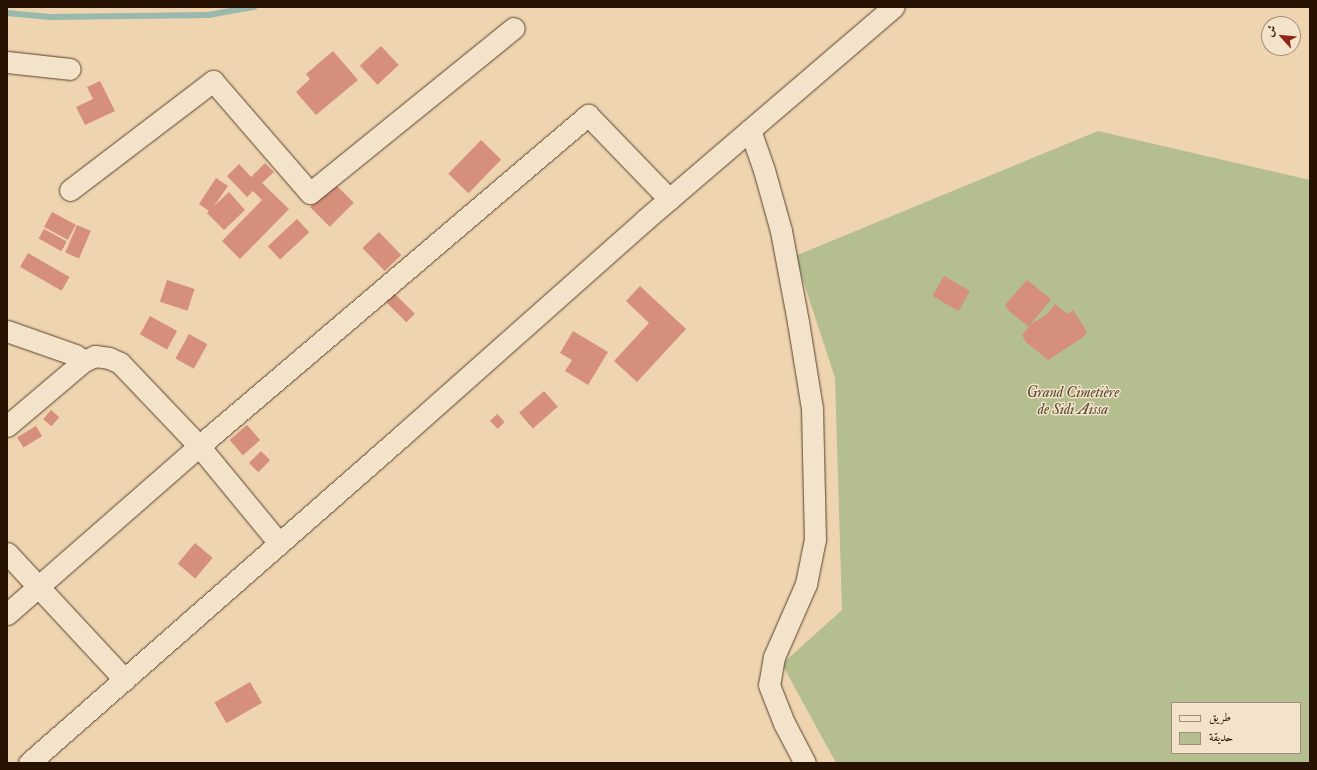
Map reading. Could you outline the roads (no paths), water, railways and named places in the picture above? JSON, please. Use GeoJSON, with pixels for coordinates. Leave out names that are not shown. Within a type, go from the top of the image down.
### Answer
{"type":"FeatureCollection","features":[{"type":"Feature","properties":{"kind":"street"},"geometry":{"type":"LineString","coordinates":[[29,763],[125,680],[669,199],[894,7]]}},
{"type":"Feature","properties":{"kind":"street"},"geometry":{"type":"LineString","coordinates":[[70,190],[213,81],[310,193],[514,28]]}},
{"type":"Feature","properties":{"kind":"street"},"geometry":{"type":"LineString","coordinates":[[7,62],[70,69]]}},
{"type":"Feature","properties":{"kind":"street"},"geometry":{"type":"LineString","coordinates":[[7,614],[37,586],[199,446],[588,114],[669,199]]}},
{"type":"Feature","properties":{"kind":"street"},"geometry":{"type":"LineString","coordinates":[[750,130],[764,170],[781,232],[812,408],[815,539],[806,584],[774,657],[769,685],[784,723],[805,763]]}},
{"type":"Feature","properties":{"kind":"street"},"geometry":{"type":"LineString","coordinates":[[7,331],[75,355],[84,361]]}},
{"type":"Feature","properties":{"kind":"street"},"geometry":{"type":"LineString","coordinates":[[7,426],[84,361],[95,356],[110,358],[120,363],[199,446],[279,543]]}},
{"type":"Feature","properties":{"kind":"street"},"geometry":{"type":"LineString","coordinates":[[7,553],[125,680]]}},
{"type":"Feature","properties":{"kind":"waterway"},"geometry":{"type":"LineString","coordinates":[[7,13],[50,17],[208,15],[254,7]]}},
{"type":"Feature","properties":{"kind":"park label","name":"Grand Cimetière de Sidi Aissa"},"geometry":{"type":"Point","coordinates":[1073,400]}}]}
